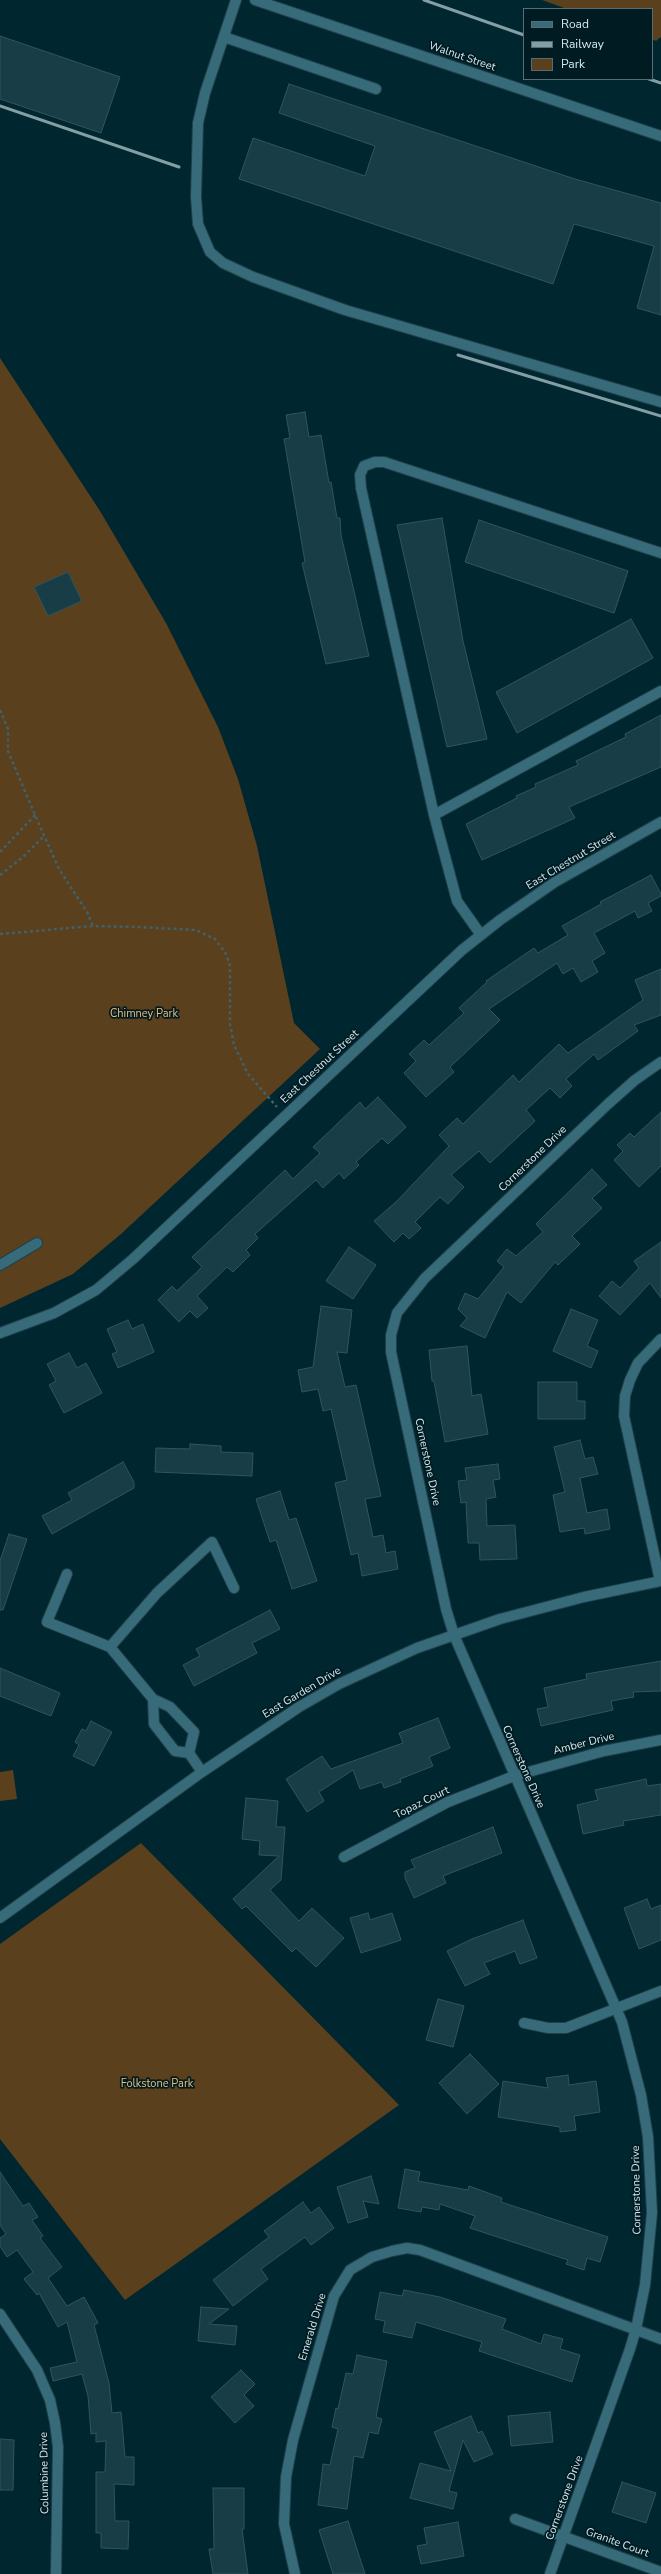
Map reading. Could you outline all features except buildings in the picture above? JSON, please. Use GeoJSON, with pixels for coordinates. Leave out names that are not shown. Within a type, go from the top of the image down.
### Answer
{"type":"FeatureCollection","features":[{"type":"Feature","properties":{"kind":"street"},"geometry":{"type":"LineString","coordinates":[[236,0],[205,93],[198,123],[196,197],[198,224],[210,252],[223,263],[252,277],[345,310],[661,402]]}},
{"type":"Feature","properties":{"kind":"street","name":"Walnut Street"},"geometry":{"type":"LineString","coordinates":[[255,0],[661,136]]}},
{"type":"Feature","properties":{"kind":"street"},"geometry":{"type":"LineString","coordinates":[[224,37],[376,89]]}},
{"type":"Feature","properties":{"kind":"street"},"geometry":{"type":"LineString","coordinates":[[481,935],[457,901],[434,815],[361,488],[360,475],[364,466],[375,462],[384,462],[661,553]]}},
{"type":"Feature","properties":{"kind":"street"},"geometry":{"type":"LineString","coordinates":[[434,815],[661,691]]}},
{"type":"Feature","properties":{"kind":"street","name":"East Chestnut Street"},"geometry":{"type":"LineString","coordinates":[[0,1333],[54,1313],[96,1290],[133,1259],[481,935],[555,882],[661,822]]}},
{"type":"Feature","properties":{"kind":"street","name":"Cornerstone Drive"},"geometry":{"type":"LineString","coordinates":[[550,2574],[636,2329],[649,2258],[651,2174],[641,2095],[632,2057],[616,2008],[514,1776],[454,1634],[446,1609],[391,1352],[391,1335],[397,1313],[425,1278],[591,1120],[635,1080],[661,1062]]}},
{"type":"Feature","properties":{"kind":"street"},"geometry":{"type":"LineString","coordinates":[[0,1265],[37,1243]]}},
{"type":"Feature","properties":{"kind":"street"},"geometry":{"type":"LineString","coordinates":[[661,1339],[638,1363],[630,1380],[625,1396],[624,1416],[661,1581]]}},
{"type":"Feature","properties":{"kind":"street"},"geometry":{"type":"LineString","coordinates":[[110,1647],[157,1593],[212,1542],[234,1588]]}},
{"type":"Feature","properties":{"kind":"street"},"geometry":{"type":"LineString","coordinates":[[67,1574],[47,1622],[110,1647],[153,1699],[170,1707],[194,1732],[188,1753]]}},
{"type":"Feature","properties":{"kind":"street","name":"East Garden Drive"},"geometry":{"type":"LineString","coordinates":[[0,1918],[202,1772],[299,1707],[339,1684],[417,1648],[454,1634],[538,1608],[661,1581]]}},
{"type":"Feature","properties":{"kind":"street"},"geometry":{"type":"LineString","coordinates":[[153,1699],[154,1724],[174,1751],[188,1753],[202,1772]]}},
{"type":"Feature","properties":{"kind":"street","name":"Amber Drive"},"geometry":{"type":"LineString","coordinates":[[514,1776],[604,1751],[661,1740]]}},
{"type":"Feature","properties":{"kind":"street","name":"Topaz Court"},"geometry":{"type":"LineString","coordinates":[[344,1857],[448,1802],[514,1776]]}},
{"type":"Feature","properties":{"kind":"street"},"geometry":{"type":"LineString","coordinates":[[524,2023],[548,2028],[566,2028],[661,1991]]}},
{"type":"Feature","properties":{"kind":"street","name":"Emerald Drive"},"geometry":{"type":"LineString","coordinates":[[295,2574],[284,2524],[286,2477],[293,2440],[334,2296],[350,2270],[372,2257],[392,2250],[407,2248],[420,2250],[661,2339]]}},
{"type":"Feature","properties":{"kind":"street","name":"Columbine Drive"},"geometry":{"type":"LineString","coordinates":[[0,2314],[37,2370],[50,2400],[55,2423],[58,2447],[56,2574]]}},
{"type":"Feature","properties":{"kind":"street","name":"Granite Court"},"geometry":{"type":"LineString","coordinates":[[515,2519],[661,2572]]}},
{"type":"Feature","properties":{"kind":"path"},"geometry":{"type":"LineString","coordinates":[[0,710],[8,729],[8,751],[35,815],[59,869],[87,912],[93,926]]}},
{"type":"Feature","properties":{"kind":"path"},"geometry":{"type":"LineString","coordinates":[[0,852],[35,815]]}},
{"type":"Feature","properties":{"kind":"path"},"geometry":{"type":"LineString","coordinates":[[0,875],[23,857],[45,835]]}},
{"type":"Feature","properties":{"kind":"path"},"geometry":{"type":"LineString","coordinates":[[0,934],[93,926],[196,930],[215,939],[226,954],[230,966],[231,1035],[239,1058],[257,1086],[285,1116]]}},
{"type":"Feature","properties":{"kind":"green space"},"geometry":{"type":"Polygon","coordinates":[[[542,0],[661,0],[661,37],[656,41],[653,40],[653,8],[564,8],[542,0]]]}},
{"type":"Feature","properties":{"kind":"green space","name":"Chimney Park"},"geometry":{"type":"Polygon","coordinates":[[[0,358],[100,511],[166,623],[218,727],[238,779],[257,846],[294,1023],[320,1049],[121,1234],[73,1274],[0,1308],[0,358]]]}},
{"type":"Feature","properties":{"kind":"green space"},"geometry":{"type":"Polygon","coordinates":[[[13,1770],[17,1799],[0,1801],[0,1772],[13,1770]]]}},
{"type":"Feature","properties":{"kind":"green space","name":"Folkstone Park"},"geometry":{"type":"Polygon","coordinates":[[[141,1843],[399,2105],[125,2300],[0,2139],[0,1944],[141,1843]]]}},
{"type":"Feature","properties":{"kind":"railway"},"geometry":{"type":"LineString","coordinates":[[424,0],[523,35]]}},
{"type":"Feature","properties":{"kind":"railway"},"geometry":{"type":"LineString","coordinates":[[652,80],[661,83]]}},
{"type":"Feature","properties":{"kind":"railway"},"geometry":{"type":"LineString","coordinates":[[0,106],[179,167]]}},
{"type":"Feature","properties":{"kind":"railway"},"geometry":{"type":"LineString","coordinates":[[458,355],[661,416]]}}]}
